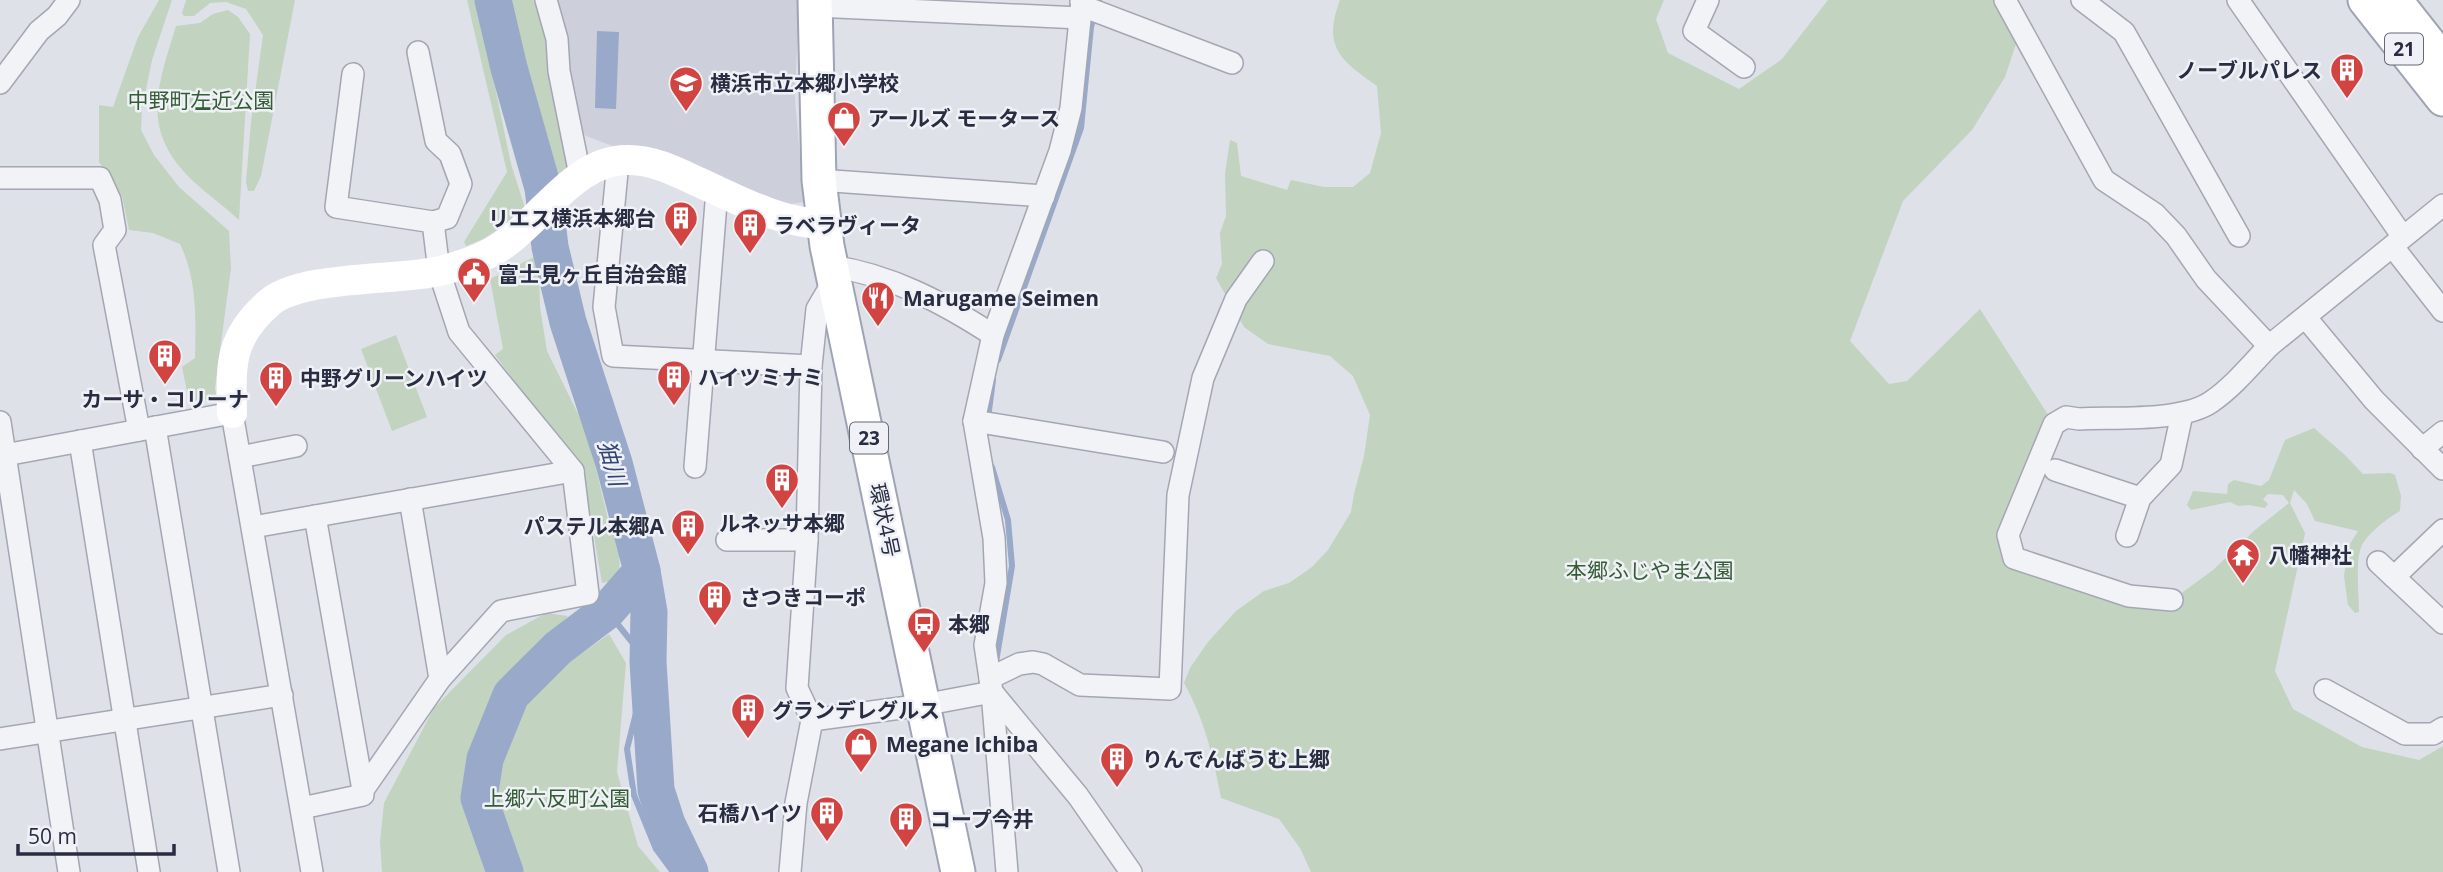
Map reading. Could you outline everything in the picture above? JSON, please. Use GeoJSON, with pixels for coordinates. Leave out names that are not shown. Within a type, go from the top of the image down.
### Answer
{"type":"FeatureCollection","features":[{"type":"Feature","properties":{"kind":"main road","name":"21"},"geometry":{"type":"LineString","coordinates":[[2365,0],[2443,99]]}},
{"type":"Feature","properties":{"kind":"main road","name":"21"},"geometry":{"type":"LineString","coordinates":[[2395,0],[2443,61]]}},
{"type":"Feature","properties":{"kind":"main road","name":"環状4号"},"geometry":{"type":"LineString","coordinates":[[815,3],[819,180],[824,225],[958,872]]}},
{"type":"Feature","properties":{"kind":"street"},"geometry":{"type":"LineString","coordinates":[[0,83],[39,31],[57,16],[69,0]]}},
{"type":"Feature","properties":{"kind":"street"},"geometry":{"type":"LineString","coordinates":[[546,0],[557,39],[559,71],[580,176]]}},
{"type":"Feature","properties":{"kind":"street"},"geometry":{"type":"LineString","coordinates":[[1708,0],[1694,31],[1744,67]]}},
{"type":"Feature","properties":{"kind":"street"},"geometry":{"type":"LineString","coordinates":[[2005,0],[2104,180],[2155,214],[2176,236],[2206,279],[2269,346]]}},
{"type":"Feature","properties":{"kind":"street"},"geometry":{"type":"LineString","coordinates":[[2082,0],[2124,32],[2239,236]]}},
{"type":"Feature","properties":{"kind":"street"},"geometry":{"type":"LineString","coordinates":[[2238,0],[2443,311]]}},
{"type":"Feature","properties":{"kind":"street"},"geometry":{"type":"LineString","coordinates":[[815,3],[1083,7],[1232,63]]}},
{"type":"Feature","properties":{"kind":"street"},"geometry":{"type":"LineString","coordinates":[[1007,872],[992,682],[985,645],[996,583],[994,538],[975,421],[993,335],[1078,97],[1083,7]]}},
{"type":"Feature","properties":{"kind":"street"},"geometry":{"type":"LineString","coordinates":[[353,74],[336,207],[433,222],[447,218],[461,184],[450,154],[436,141],[418,52]]}},
{"type":"Feature","properties":{"kind":"street"},"geometry":{"type":"LineString","coordinates":[[312,872],[232,413],[231,374],[236,345],[250,321],[272,301],[292,292],[327,284],[439,271],[491,253],[521,230],[580,176],[605,164],[626,160],[670,169],[775,215],[803,224],[824,225]]}},
{"type":"Feature","properties":{"kind":"street"},"geometry":{"type":"LineString","coordinates":[[618,162],[604,307],[613,356],[811,366]]}},
{"type":"Feature","properties":{"kind":"street"},"geometry":{"type":"LineString","coordinates":[[0,178],[100,178],[110,200],[115,230],[104,245],[147,429],[202,708],[229,872]]}},
{"type":"Feature","properties":{"kind":"street"},"geometry":{"type":"LineString","coordinates":[[819,180],[1044,197]]}},
{"type":"Feature","properties":{"kind":"street"},"geometry":{"type":"LineString","coordinates":[[695,467],[717,190]]}},
{"type":"Feature","properties":{"kind":"street"},"geometry":{"type":"LineString","coordinates":[[2172,600],[2129,596],[2014,558],[2008,535],[2054,424],[2066,416],[2079,419],[2182,414],[2209,403],[2231,385],[2269,346],[2443,205]]}},
{"type":"Feature","properties":{"kind":"street"},"geometry":{"type":"LineString","coordinates":[[363,790],[440,679],[501,611],[588,594],[573,471],[459,332],[439,271],[433,222]]}},
{"type":"Feature","properties":{"kind":"street"},"geometry":{"type":"LineString","coordinates":[[812,720],[923,705],[992,682],[1019,664],[1033,662],[1043,664],[1080,685],[1170,689],[1177,484],[1203,378],[1236,299],[1263,261]]}},
{"type":"Feature","properties":{"kind":"street"},"geometry":{"type":"LineString","coordinates":[[790,872],[796,803],[812,720],[797,688],[807,540],[811,366],[817,309],[832,273],[862,271],[910,288],[953,309],[993,335]]}},
{"type":"Feature","properties":{"kind":"street"},"geometry":{"type":"LineString","coordinates":[[2306,318],[2374,400],[2443,469]]}},
{"type":"Feature","properties":{"kind":"street"},"geometry":{"type":"LineString","coordinates":[[3,455],[232,413]]}},
{"type":"Feature","properties":{"kind":"street"},"geometry":{"type":"LineString","coordinates":[[2127,536],[2140,498],[2171,465],[2182,414]]}},
{"type":"Feature","properties":{"kind":"street"},"geometry":{"type":"LineString","coordinates":[[975,421],[1163,452]]}},
{"type":"Feature","properties":{"kind":"street"},"geometry":{"type":"LineString","coordinates":[[0,422],[69,872]]}},
{"type":"Feature","properties":{"kind":"street"},"geometry":{"type":"LineString","coordinates":[[2422,449],[2443,432]]}},
{"type":"Feature","properties":{"kind":"street"},"geometry":{"type":"LineString","coordinates":[[79,441],[149,872]]}},
{"type":"Feature","properties":{"kind":"street"},"geometry":{"type":"LineString","coordinates":[[240,457],[296,446]]}},
{"type":"Feature","properties":{"kind":"street"},"geometry":{"type":"LineString","coordinates":[[2055,470],[2140,498]]}},
{"type":"Feature","properties":{"kind":"street"},"geometry":{"type":"LineString","coordinates":[[253,527],[573,471]]}},
{"type":"Feature","properties":{"kind":"street"},"geometry":{"type":"LineString","coordinates":[[410,499],[440,679]]}},
{"type":"Feature","properties":{"kind":"street"},"geometry":{"type":"LineString","coordinates":[[302,808],[363,795],[315,516]]}},
{"type":"Feature","properties":{"kind":"street"},"geometry":{"type":"LineString","coordinates":[[2394,577],[2443,530]]}},
{"type":"Feature","properties":{"kind":"street"},"geometry":{"type":"LineString","coordinates":[[727,540],[807,540]]}},
{"type":"Feature","properties":{"kind":"street"},"geometry":{"type":"LineString","coordinates":[[2378,562],[2443,623]]}},
{"type":"Feature","properties":{"kind":"street"},"geometry":{"type":"LineString","coordinates":[[992,682],[1131,872]]}},
{"type":"Feature","properties":{"kind":"street"},"geometry":{"type":"LineString","coordinates":[[2325,690],[2405,734],[2432,734],[2443,728]]}},
{"type":"Feature","properties":{"kind":"street"},"geometry":{"type":"LineString","coordinates":[[0,739],[282,695]]}},
{"type":"Feature","properties":{"kind":"shaded area","name":"横浜市立本郷小学校"},"geometry":{"type":"Polygon","coordinates":[[[553,0],[799,0],[795,100],[804,202],[766,208],[586,136],[577,126],[571,73],[560,16],[553,0]]]}},
{"type":"Feature","properties":{"kind":"green space"},"geometry":{"type":"Polygon","coordinates":[[[159,0],[172,0],[152,60],[142,109],[141,130],[154,155],[179,187],[229,231],[231,268],[215,388],[217,399],[189,401],[182,367],[195,358],[195,314],[190,271],[180,244],[153,233],[129,230],[122,196],[99,162],[99,105],[113,107],[138,37],[159,0]]]}},
{"type":"Feature","properties":{"kind":"green space"},"geometry":{"type":"Polygon","coordinates":[[[186,0],[295,0],[261,176],[254,191],[248,191],[246,182],[263,35],[246,9],[226,2],[210,3],[194,16],[184,16],[182,13],[186,0]]]}},
{"type":"Feature","properties":{"kind":"green space"},"geometry":{"type":"Polygon","coordinates":[[[467,0],[477,0],[511,164],[526,211],[483,239],[466,246],[464,242],[507,172],[467,0]]]}},
{"type":"Feature","properties":{"kind":"green space"},"geometry":{"type":"Polygon","coordinates":[[[507,0],[533,0],[540,12],[568,168],[552,178],[512,44],[515,28],[507,0]]]}},
{"type":"Feature","properties":{"kind":"green space","name":"本郷ふじやま公園"},"geometry":{"type":"Polygon","coordinates":[[[1340,0],[1664,0],[1656,19],[1668,53],[1739,89],[1782,59],[1828,0],[2008,0],[2021,29],[2005,77],[1972,130],[1903,201],[1850,341],[1889,384],[1907,381],[1980,309],[2054,424],[2008,535],[2014,558],[2172,600],[2213,570],[2255,530],[2289,503],[2283,495],[2268,494],[2263,499],[2268,504],[2265,508],[2238,506],[2230,502],[2191,510],[2187,505],[2193,491],[2227,494],[2228,484],[2234,480],[2261,486],[2269,480],[2285,440],[2314,428],[2363,474],[2395,475],[2401,496],[2400,511],[2374,530],[2362,545],[2358,568],[2359,612],[2355,613],[2348,605],[2344,576],[2348,547],[2358,531],[2315,521],[2307,504],[2294,490],[2290,503],[2305,533],[2275,671],[2293,709],[2362,747],[2419,760],[2443,746],[2443,872],[1311,872],[1300,848],[1279,819],[1221,798],[1203,725],[1184,683],[1190,668],[1208,642],[1236,611],[1264,591],[1289,583],[1312,567],[1328,550],[1351,512],[1364,456],[1370,415],[1353,376],[1330,356],[1268,344],[1244,327],[1216,278],[1222,264],[1220,233],[1226,216],[1225,174],[1230,140],[1237,143],[1241,176],[1287,190],[1291,180],[1324,187],[1353,187],[1370,173],[1381,133],[1377,86],[1338,51],[1333,30],[1340,0]]]}},
{"type":"Feature","properties":{"kind":"green space","name":"中野町左近公園"},"geometry":{"type":"Polygon","coordinates":[[[228,10],[238,17],[250,34],[239,220],[193,181],[176,162],[165,144],[157,108],[163,69],[176,26],[200,23],[213,14],[228,10]]]}},
{"type":"Feature","properties":{"kind":"green space"},"geometry":{"type":"Polygon","coordinates":[[[536,256],[547,351],[588,434],[609,524],[619,550],[620,579],[602,583],[583,472],[495,355],[503,349],[490,279],[536,256]]]}},
{"type":"Feature","properties":{"kind":"green space"},"geometry":{"type":"Polygon","coordinates":[[[396,335],[427,417],[392,431],[361,349],[396,335]]]}},
{"type":"Feature","properties":{"kind":"green space"},"geometry":{"type":"Polygon","coordinates":[[[546,613],[568,616],[539,652],[497,696],[467,784],[484,842],[511,872],[382,872],[380,842],[384,803],[434,708],[506,635],[546,613]]]}},
{"type":"Feature","properties":{"kind":"green space","name":"上郷六反町公園"},"geometry":{"type":"Polygon","coordinates":[[[609,634],[626,663],[617,772],[638,846],[660,872],[516,872],[508,858],[489,800],[495,759],[518,706],[566,664],[609,634]]]}},
{"type":"Feature","properties":{"kind":"water"},"geometry":{"type":"Polygon","coordinates":[[[597,31],[619,32],[616,109],[595,108],[597,31]]]}},
{"type":"Feature","properties":{"kind":"waterway","name":"㹨川"},"geometry":{"type":"LineString","coordinates":[[493,0],[543,188],[550,247],[568,322],[614,463],[642,571],[607,611],[558,648],[511,695],[485,759],[479,798],[505,872]]}},
{"type":"Feature","properties":{"kind":"waterway"},"geometry":{"type":"LineString","coordinates":[[998,360],[1081,128],[1091,27],[1099,0]]}},
{"type":"Feature","properties":{"kind":"waterway"},"geometry":{"type":"LineString","coordinates":[[988,418],[993,380]]}},
{"type":"Feature","properties":{"kind":"waterway"},"geometry":{"type":"LineString","coordinates":[[992,467],[1008,520],[1012,566],[996,662]]}},
{"type":"Feature","properties":{"kind":"waterway"},"geometry":{"type":"LineString","coordinates":[[642,571],[649,612],[648,662],[656,790],[667,824],[690,872]]}},
{"type":"Feature","properties":{"kind":"waterway"},"geometry":{"type":"LineString","coordinates":[[607,611],[648,662]]}},
{"type":"Feature","properties":{"kind":"waterway"},"geometry":{"type":"LineString","coordinates":[[650,687],[640,697],[627,749],[634,795],[656,849],[673,872]]}},
{"type":"Feature","properties":{"kind":"place","name":"ノーブルパレス"},"geometry":{"type":"Point","coordinates":[2347,100]}},
{"type":"Feature","properties":{"kind":"place","name":"横浜市立本郷小学校"},"geometry":{"type":"Point","coordinates":[686,113]}},
{"type":"Feature","properties":{"kind":"place","name":"アールズ モータース"},"geometry":{"type":"Point","coordinates":[844,148]}},
{"type":"Feature","properties":{"kind":"place","name":"リエス横浜本郷台"},"geometry":{"type":"Point","coordinates":[681,248]}},
{"type":"Feature","properties":{"kind":"place","name":"ラベラヴィータ"},"geometry":{"type":"Point","coordinates":[750,255]}},
{"type":"Feature","properties":{"kind":"place","name":"富士見ヶ丘自治会館"},"geometry":{"type":"Point","coordinates":[474,304]}},
{"type":"Feature","properties":{"kind":"place","name":"Marugame Seimen"},"geometry":{"type":"Point","coordinates":[878,328]}},
{"type":"Feature","properties":{"kind":"place","name":"カーサ・コリーナ"},"geometry":{"type":"Point","coordinates":[165,386]}},
{"type":"Feature","properties":{"kind":"place","name":"ハイツミナミ"},"geometry":{"type":"Point","coordinates":[674,407]}},
{"type":"Feature","properties":{"kind":"place","name":"中野グリーンハイツ"},"geometry":{"type":"Point","coordinates":[276,408]}},
{"type":"Feature","properties":{"kind":"place","name":"ルネッサ本郷"},"geometry":{"type":"Point","coordinates":[782,510]}},
{"type":"Feature","properties":{"kind":"place","name":"パステル本郷A"},"geometry":{"type":"Point","coordinates":[688,556]}},
{"type":"Feature","properties":{"kind":"place","name":"八幡神社"},"geometry":{"type":"Point","coordinates":[2243,585]}},
{"type":"Feature","properties":{"kind":"place","name":"さつきコーポ"},"geometry":{"type":"Point","coordinates":[715,627]}},
{"type":"Feature","properties":{"kind":"place","name":"本郷"},"geometry":{"type":"Point","coordinates":[924,654]}},
{"type":"Feature","properties":{"kind":"place","name":"グランデレグルス"},"geometry":{"type":"Point","coordinates":[748,740]}},
{"type":"Feature","properties":{"kind":"place","name":"Megane Ichiba"},"geometry":{"type":"Point","coordinates":[861,774]}},
{"type":"Feature","properties":{"kind":"place","name":"りんでんばうむ上郷"},"geometry":{"type":"Point","coordinates":[1117,789]}},
{"type":"Feature","properties":{"kind":"place","name":"石橋ハイツ"},"geometry":{"type":"Point","coordinates":[827,843]}},
{"type":"Feature","properties":{"kind":"place","name":"コープ今井"},"geometry":{"type":"Point","coordinates":[906,849]}}]}
